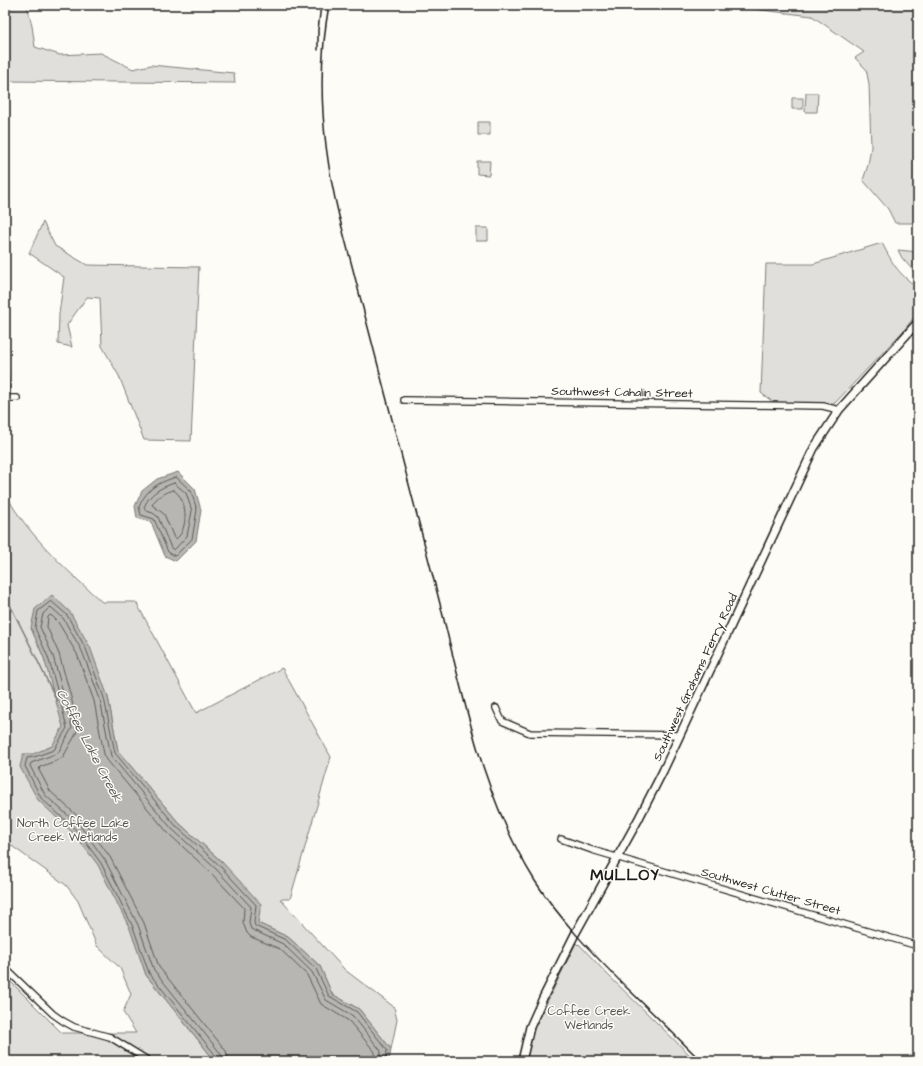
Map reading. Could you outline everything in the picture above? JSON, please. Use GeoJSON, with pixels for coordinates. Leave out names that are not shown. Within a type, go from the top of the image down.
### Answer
{"type":"FeatureCollection","features":[{"type":"Feature","properties":{"kind":"main road","name":"Southwest Grahams Ferry Road"},"geometry":{"type":"LineString","coordinates":[[522,1061],[528,1032],[536,1012],[575,934],[638,820],[680,735],[801,474],[822,435],[840,410],[918,322]]}},
{"type":"Feature","properties":{"kind":"street"},"geometry":{"type":"LineString","coordinates":[[5,398],[17,398]]}},
{"type":"Feature","properties":{"kind":"street","name":"Southwest Cahalin Street"},"geometry":{"type":"LineString","coordinates":[[404,400],[823,406],[840,410]]}},
{"type":"Feature","properties":{"kind":"street"},"geometry":{"type":"LineString","coordinates":[[496,708],[502,721],[530,733],[680,735]]}},
{"type":"Feature","properties":{"kind":"street","name":"Southwest Clutter Street"},"geometry":{"type":"LineString","coordinates":[[561,839],[618,858],[918,946]]}},
{"type":"Feature","properties":{"kind":"street"},"geometry":{"type":"LineString","coordinates":[[5,968],[53,1014],[63,1021],[74,1027],[110,1037],[148,1061]]}},
{"type":"Feature","properties":{"kind":"green space"},"geometry":{"type":"Polygon","coordinates":[[[7,5],[27,5],[35,47],[60,55],[101,53],[133,69],[151,65],[234,73],[235,83],[6,81],[7,5]]]}},
{"type":"Feature","properties":{"kind":"green space"},"geometry":{"type":"Polygon","coordinates":[[[719,5],[918,5],[918,223],[895,223],[888,209],[863,180],[868,165],[871,147],[869,84],[866,69],[855,58],[864,52],[812,16],[719,5]]]}},
{"type":"Feature","properties":{"kind":"green space"},"geometry":{"type":"Polygon","coordinates":[[[806,93],[818,93],[817,112],[805,112],[806,93]]]}},
{"type":"Feature","properties":{"kind":"green space"},"geometry":{"type":"Polygon","coordinates":[[[792,98],[803,98],[803,109],[792,109],[792,98]]]}},
{"type":"Feature","properties":{"kind":"green space"},"geometry":{"type":"Polygon","coordinates":[[[478,122],[490,122],[490,135],[478,135],[478,122]]]}},
{"type":"Feature","properties":{"kind":"green space"},"geometry":{"type":"Polygon","coordinates":[[[477,161],[490,161],[489,175],[477,174],[477,161]]]}},
{"type":"Feature","properties":{"kind":"green space"},"geometry":{"type":"Polygon","coordinates":[[[43,222],[55,246],[87,265],[199,267],[191,441],[144,440],[119,376],[102,346],[100,298],[87,297],[67,325],[72,347],[58,344],[59,314],[64,277],[29,253],[43,222]]]}},
{"type":"Feature","properties":{"kind":"green space"},"geometry":{"type":"Polygon","coordinates":[[[476,228],[488,228],[488,241],[476,241],[476,228]]]}},
{"type":"Feature","properties":{"kind":"green space"},"geometry":{"type":"Polygon","coordinates":[[[882,243],[897,268],[918,288],[917,313],[905,329],[835,403],[773,402],[761,393],[766,264],[813,264],[882,243]]]}},
{"type":"Feature","properties":{"kind":"green space"},"geometry":{"type":"Polygon","coordinates":[[[898,250],[918,252],[918,276],[902,258],[898,250]]]}},
{"type":"Feature","properties":{"kind":"green space"},"geometry":{"type":"Polygon","coordinates":[[[5,354],[6,355],[10,393],[5,393],[5,354]]]}},
{"type":"Feature","properties":{"kind":"green space","name":"North Coffee Lake Creek Wetlands"},"geometry":{"type":"Polygon","coordinates":[[[5,491],[15,510],[34,535],[67,570],[102,602],[136,602],[196,713],[282,668],[331,757],[290,899],[280,899],[345,970],[394,1007],[397,1020],[391,1049],[359,1009],[332,994],[320,966],[288,937],[257,923],[222,862],[179,823],[118,751],[108,697],[31,628],[44,658],[146,975],[215,1061],[5,1061],[5,976],[62,1033],[136,1033],[123,1012],[131,994],[120,968],[97,946],[78,901],[66,885],[9,844],[10,841],[5,838],[5,491]]]}},
{"type":"Feature","properties":{"kind":"green space","name":"Coffee Creek Wetlands"},"geometry":{"type":"Polygon","coordinates":[[[576,943],[578,945],[579,944],[607,974],[696,1061],[526,1061],[531,1040],[529,1039],[576,943]]]}},
{"type":"Feature","properties":{"kind":"water"},"geometry":{"type":"Polygon","coordinates":[[[178,472],[195,489],[201,510],[196,541],[176,561],[165,556],[151,522],[137,518],[135,506],[142,491],[157,479],[178,472]]]}},
{"type":"Feature","properties":{"kind":"water"},"geometry":{"type":"Polygon","coordinates":[[[52,595],[70,612],[90,647],[108,697],[118,751],[179,823],[222,862],[261,904],[258,923],[288,937],[320,966],[332,994],[359,1009],[391,1049],[389,1061],[215,1061],[146,975],[130,929],[98,865],[74,834],[38,800],[20,767],[23,754],[33,754],[52,746],[63,727],[44,658],[31,628],[35,609],[52,595]]]}},
{"type":"Feature","properties":{"kind":"waterway","name":"Coffee Lake Creek"},"geometry":{"type":"LineString","coordinates":[[5,595],[57,701]]}},
{"type":"Feature","properties":{"kind":"railway"},"geometry":{"type":"LineString","coordinates":[[318,50],[318,30],[321,5]]}},
{"type":"Feature","properties":{"kind":"railway"},"geometry":{"type":"LineString","coordinates":[[329,5],[325,32],[322,85],[325,137],[333,190],[465,706],[487,779],[516,848],[545,896],[578,937],[602,963],[701,1061]]}},
{"type":"Feature","properties":{"kind":"district","name":"MULLOY"},"geometry":{"type":"Point","coordinates":[625,874]}}]}
